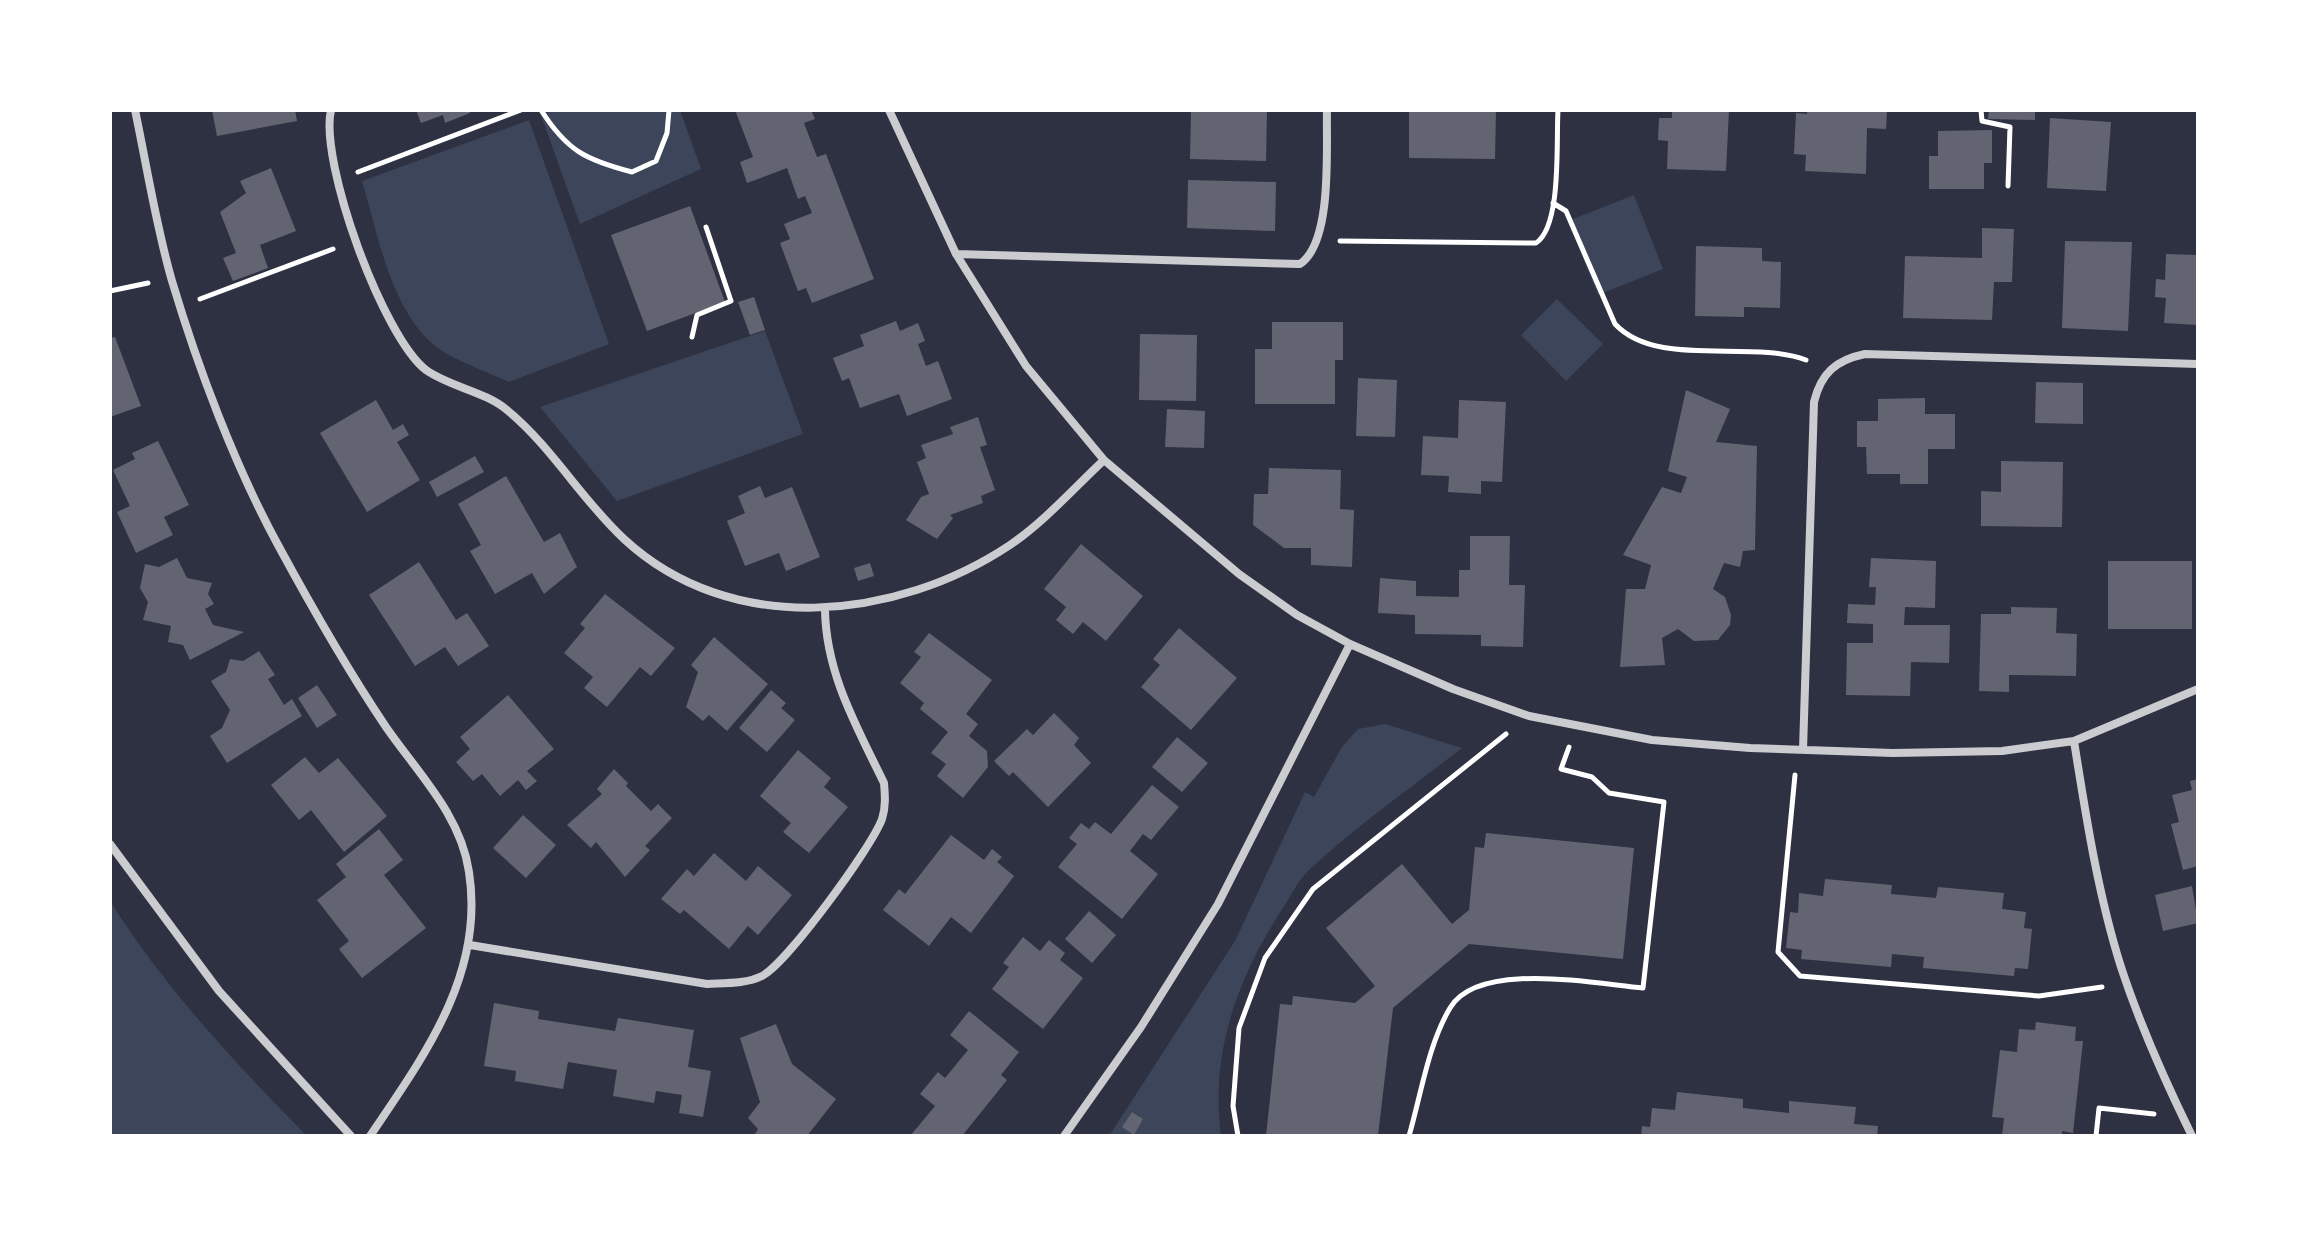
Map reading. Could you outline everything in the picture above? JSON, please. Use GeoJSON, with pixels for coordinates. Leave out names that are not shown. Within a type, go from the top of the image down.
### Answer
{"type":"FeatureCollection","features":[{"type":"Feature","properties":{"kind":"street"},"geometry":{"type":"LineString","coordinates":[[135,110],[172,279],[225,428],[277,543],[385,725],[443,805],[460,839],[469,871],[470,945],[464,968],[432,1043],[370,1136]]}},
{"type":"Feature","properties":{"kind":"street"},"geometry":{"type":"LineString","coordinates":[[331,110],[328,124],[336,180],[378,300],[406,350],[427,371],[503,406],[539,436],[577,489],[625,540],[672,576],[746,602],[825,610],[853,608],[911,591],[965,570],[1012,544],[1104,460]]}},
{"type":"Feature","properties":{"kind":"street"},"geometry":{"type":"LineString","coordinates":[[889,110],[956,254],[1026,366],[1104,460],[1239,574],[1297,615],[1350,644],[1453,689],[1529,716],[1576,728],[1652,740],[1800,750],[1893,753],[2002,751],[2074,741],[2198,689]]}},
{"type":"Feature","properties":{"kind":"street"},"geometry":{"type":"LineString","coordinates":[[956,254],[1300,264],[1309,258],[1318,241],[1325,194],[1327,110]]}},
{"type":"Feature","properties":{"kind":"street"},"geometry":{"type":"LineString","coordinates":[[1800,750],[1814,402],[1819,382],[1829,370],[1846,358],[1865,354],[2198,364]]}},
{"type":"Feature","properties":{"kind":"street"},"geometry":{"type":"LineString","coordinates":[[470,945],[707,984],[736,983],[761,976],[781,961],[867,846],[881,821],[885,801],[884,783],[834,672],[826,643],[825,610]]}},
{"type":"Feature","properties":{"kind":"street"},"geometry":{"type":"LineString","coordinates":[[1064,1136],[1141,1027],[1218,904],[1350,644]]}},
{"type":"Feature","properties":{"kind":"street"},"geometry":{"type":"LineString","coordinates":[[2074,741],[2091,849],[2127,983],[2192,1136]]}},
{"type":"Feature","properties":{"kind":"street"},"geometry":{"type":"LineString","coordinates":[[110,844],[219,991],[351,1136]]}},
{"type":"Feature","properties":{"kind":"path"},"geometry":{"type":"LineString","coordinates":[[336,180],[521,110]]}},
{"type":"Feature","properties":{"kind":"path"},"geometry":{"type":"LineString","coordinates":[[541,110],[553,130],[579,156],[632,172],[656,161],[667,133],[669,110]]}},
{"type":"Feature","properties":{"kind":"path"},"geometry":{"type":"LineString","coordinates":[[1318,241],[1536,243],[1549,229],[1558,110]]}},
{"type":"Feature","properties":{"kind":"path"},"geometry":{"type":"LineString","coordinates":[[1981,110],[1982,121],[2010,127],[2008,186]]}},
{"type":"Feature","properties":{"kind":"path"},"geometry":{"type":"LineString","coordinates":[[1553,203],[1566,211],[1615,324],[1624,333],[1666,348],[1765,352],[1800,358],[1829,370]]}},
{"type":"Feature","properties":{"kind":"path"},"geometry":{"type":"LineString","coordinates":[[692,337],[697,315],[731,301],[706,227]]}},
{"type":"Feature","properties":{"kind":"path"},"geometry":{"type":"LineString","coordinates":[[180,307],[357,240]]}},
{"type":"Feature","properties":{"kind":"path"},"geometry":{"type":"LineString","coordinates":[[110,291],[172,279]]}},
{"type":"Feature","properties":{"kind":"path"},"geometry":{"type":"LineString","coordinates":[[1238,1136],[1233,1106],[1239,1028],[1265,958],[1273,946],[1313,889],[1529,716]]}},
{"type":"Feature","properties":{"kind":"path"},"geometry":{"type":"LineString","coordinates":[[1409,1136],[1438,1031],[1451,1004],[1474,988],[1507,977],[1643,988],[1664,802],[1609,793],[1592,777],[1561,769],[1576,728]]}},
{"type":"Feature","properties":{"kind":"path"},"geometry":{"type":"LineString","coordinates":[[1800,750],[1778,952],[1800,976],[2039,996],[2127,983]]}},
{"type":"Feature","properties":{"kind":"path"},"geometry":{"type":"LineString","coordinates":[[2096,1136],[2099,1108],[2182,1117]]}},
{"type":"Feature","properties":{"kind":"shaded area"},"geometry":{"type":"Polygon","coordinates":[[[539,110],[680,110],[701,169],[580,224],[539,110]]]}},
{"type":"Feature","properties":{"kind":"shaded area"},"geometry":{"type":"Polygon","coordinates":[[[529,120],[609,344],[509,382],[447,354],[428,340],[413,321],[390,276],[362,181],[529,120]]]}},
{"type":"Feature","properties":{"kind":"shaded area"},"geometry":{"type":"Polygon","coordinates":[[[1634,195],[1663,269],[1598,295],[1568,221],[1634,195]]]}},
{"type":"Feature","properties":{"kind":"shaded area"},"geometry":{"type":"Polygon","coordinates":[[[1557,299],[1603,344],[1566,381],[1521,335],[1557,299]]]}},
{"type":"Feature","properties":{"kind":"shaded area"},"geometry":{"type":"Polygon","coordinates":[[[765,331],[803,434],[617,501],[540,407],[765,331]]]}},
{"type":"Feature","properties":{"kind":"shaded area"},"geometry":{"type":"Polygon","coordinates":[[[1385,724],[1462,748],[1346,838],[1309,870],[1294,890],[1265,937],[1230,1018],[1220,1076],[1221,1136],[1109,1136],[1235,941],[1305,792],[1314,797],[1342,747],[1358,729],[1385,724]]]}},
{"type":"Feature","properties":{"kind":"shaded area"},"geometry":{"type":"Polygon","coordinates":[[[110,901],[154,964],[202,1024],[307,1136],[110,1136],[110,901]]]}},
{"type":"Feature","properties":{"kind":"building"},"geometry":{"type":"Polygon","coordinates":[[[212,110],[295,110],[297,121],[217,136],[212,110]]]}},
{"type":"Feature","properties":{"kind":"building"},"geometry":{"type":"Polygon","coordinates":[[[416,110],[469,110],[470,113],[445,123],[443,115],[421,123],[416,110]]]}},
{"type":"Feature","properties":{"kind":"building"},"geometry":{"type":"Polygon","coordinates":[[[735,110],[811,110],[815,119],[804,123],[817,157],[826,154],[874,279],[812,303],[806,288],[798,291],[780,243],[790,239],[784,224],[812,213],[805,196],[798,199],[787,168],[747,183],[740,162],[753,157],[735,110]]]}},
{"type":"Feature","properties":{"kind":"building"},"geometry":{"type":"Polygon","coordinates":[[[1191,110],[1267,110],[1266,161],[1190,159],[1191,110]]]}},
{"type":"Feature","properties":{"kind":"building"},"geometry":{"type":"Polygon","coordinates":[[[1409,110],[1496,110],[1495,159],[1409,158],[1409,110]]]}},
{"type":"Feature","properties":{"kind":"building"},"geometry":{"type":"Polygon","coordinates":[[[1672,110],[1729,110],[1726,171],[1667,169],[1668,141],[1658,140],[1659,118],[1672,118],[1672,110]]]}},
{"type":"Feature","properties":{"kind":"building"},"geometry":{"type":"Polygon","coordinates":[[[1807,110],[1887,110],[1886,129],[1867,128],[1866,174],[1805,171],[1806,155],[1794,154],[1796,113],[1807,114],[1807,110]]]}},
{"type":"Feature","properties":{"kind":"building"},"geometry":{"type":"Polygon","coordinates":[[[1989,110],[2035,110],[2035,120],[1988,119],[1989,110]]]}},
{"type":"Feature","properties":{"kind":"building"},"geometry":{"type":"Polygon","coordinates":[[[2050,118],[2111,122],[2106,191],[2047,188],[2050,118]]]}},
{"type":"Feature","properties":{"kind":"building"},"geometry":{"type":"Polygon","coordinates":[[[1992,130],[1992,163],[1984,163],[1984,189],[1929,189],[1929,156],[1938,156],[1938,131],[1992,130]]]}},
{"type":"Feature","properties":{"kind":"building"},"geometry":{"type":"Polygon","coordinates":[[[271,168],[296,231],[260,245],[268,268],[233,281],[223,258],[236,253],[220,212],[246,193],[240,181],[271,168]]]}},
{"type":"Feature","properties":{"kind":"building"},"geometry":{"type":"Polygon","coordinates":[[[1188,180],[1276,182],[1275,231],[1187,228],[1188,180]]]}},
{"type":"Feature","properties":{"kind":"building"},"geometry":{"type":"Polygon","coordinates":[[[690,206],[725,302],[647,331],[611,235],[690,206]]]}},
{"type":"Feature","properties":{"kind":"building"},"geometry":{"type":"Polygon","coordinates":[[[1982,228],[2014,229],[2012,282],[1994,282],[1992,320],[1903,318],[1905,256],[1982,258],[1982,228]]]}},
{"type":"Feature","properties":{"kind":"building"},"geometry":{"type":"Polygon","coordinates":[[[2065,241],[2132,242],[2128,331],[2062,328],[2065,241]]]}},
{"type":"Feature","properties":{"kind":"building"},"geometry":{"type":"Polygon","coordinates":[[[1696,246],[1762,248],[1762,261],[1781,262],[1780,308],[1744,307],[1744,317],[1695,316],[1696,246]]]}},
{"type":"Feature","properties":{"kind":"building"},"geometry":{"type":"Polygon","coordinates":[[[2166,254],[2198,255],[2198,325],[2164,323],[2166,298],[2155,297],[2156,279],[2165,280],[2166,254]]]}},
{"type":"Feature","properties":{"kind":"building"},"geometry":{"type":"Polygon","coordinates":[[[754,297],[765,330],[750,335],[738,302],[754,297]]]}},
{"type":"Feature","properties":{"kind":"building"},"geometry":{"type":"Polygon","coordinates":[[[896,321],[900,331],[918,323],[925,341],[918,344],[926,366],[938,361],[952,399],[907,416],[899,394],[860,408],[849,378],[842,381],[833,358],[864,346],[860,335],[896,321]]]}},
{"type":"Feature","properties":{"kind":"building"},"geometry":{"type":"Polygon","coordinates":[[[1272,322],[1343,322],[1343,360],[1335,360],[1335,404],[1255,404],[1255,349],[1272,349],[1272,322]]]}},
{"type":"Feature","properties":{"kind":"building"},"geometry":{"type":"Polygon","coordinates":[[[1140,334],[1197,335],[1196,401],[1139,400],[1140,334]]]}},
{"type":"Feature","properties":{"kind":"building"},"geometry":{"type":"Polygon","coordinates":[[[115,337],[141,406],[110,417],[110,338],[115,337]]]}},
{"type":"Feature","properties":{"kind":"building"},"geometry":{"type":"Polygon","coordinates":[[[1358,378],[1397,380],[1395,437],[1356,436],[1358,378]]]}},
{"type":"Feature","properties":{"kind":"building"},"geometry":{"type":"Polygon","coordinates":[[[2036,382],[2083,383],[2083,424],[2035,423],[2036,382]]]}},
{"type":"Feature","properties":{"kind":"building"},"geometry":{"type":"Polygon","coordinates":[[[1686,390],[1730,409],[1716,442],[1757,446],[1755,550],[1743,551],[1740,567],[1724,563],[1713,589],[1725,597],[1731,615],[1730,625],[1718,640],[1694,641],[1678,629],[1662,638],[1665,665],[1620,667],[1626,589],[1645,589],[1651,565],[1623,555],[1662,487],[1681,493],[1687,477],[1668,471],[1686,390]]]}},
{"type":"Feature","properties":{"kind":"building"},"geometry":{"type":"Polygon","coordinates":[[[1925,398],[1925,414],[1955,414],[1955,449],[1928,449],[1928,484],[1900,484],[1900,474],[1867,474],[1866,447],[1857,447],[1857,421],[1878,421],[1878,399],[1925,398]]]}},
{"type":"Feature","properties":{"kind":"building"},"geometry":{"type":"Polygon","coordinates":[[[376,400],[393,430],[403,424],[409,435],[397,442],[420,480],[367,512],[320,433],[376,400]]]}},
{"type":"Feature","properties":{"kind":"building"},"geometry":{"type":"Polygon","coordinates":[[[1459,400],[1506,402],[1502,482],[1481,481],[1481,494],[1448,492],[1449,476],[1421,475],[1423,436],[1458,438],[1459,400]]]}},
{"type":"Feature","properties":{"kind":"building"},"geometry":{"type":"Polygon","coordinates":[[[1167,409],[1205,411],[1204,448],[1165,447],[1167,409]]]}},
{"type":"Feature","properties":{"kind":"building"},"geometry":{"type":"Polygon","coordinates":[[[978,417],[987,445],[980,447],[995,490],[981,496],[983,503],[950,515],[953,518],[937,539],[906,520],[921,497],[929,494],[917,462],[926,458],[921,445],[953,434],[950,427],[978,417]]]}},
{"type":"Feature","properties":{"kind":"building"},"geometry":{"type":"Polygon","coordinates":[[[158,441],[189,505],[164,517],[173,535],[136,553],[117,512],[130,506],[113,470],[135,459],[132,453],[158,441]]]}},
{"type":"Feature","properties":{"kind":"building"},"geometry":{"type":"Polygon","coordinates":[[[475,456],[484,472],[437,497],[429,482],[475,456]]]}},
{"type":"Feature","properties":{"kind":"building"},"geometry":{"type":"Polygon","coordinates":[[[2001,461],[2063,462],[2062,527],[1981,526],[1981,491],[2001,492],[2001,461]]]}},
{"type":"Feature","properties":{"kind":"building"},"geometry":{"type":"Polygon","coordinates":[[[1269,468],[1341,470],[1340,509],[1354,510],[1352,567],[1311,565],[1311,548],[1284,548],[1253,525],[1254,494],[1268,494],[1269,468]]]}},
{"type":"Feature","properties":{"kind":"building"},"geometry":{"type":"Polygon","coordinates":[[[506,476],[544,542],[560,533],[577,567],[544,594],[532,573],[495,594],[470,551],[481,545],[458,504],[506,476]]]}},
{"type":"Feature","properties":{"kind":"building"},"geometry":{"type":"Polygon","coordinates":[[[760,486],[765,498],[792,487],[820,557],[786,571],[779,553],[745,566],[727,521],[745,513],[738,496],[760,486]]]}},
{"type":"Feature","properties":{"kind":"building"},"geometry":{"type":"Polygon","coordinates":[[[1470,536],[1510,536],[1509,585],[1525,585],[1523,647],[1481,646],[1481,635],[1415,634],[1415,615],[1378,613],[1380,578],[1416,581],[1416,596],[1459,597],[1459,570],[1470,570],[1470,536]]]}},
{"type":"Feature","properties":{"kind":"building"},"geometry":{"type":"Polygon","coordinates":[[[1081,544],[1143,596],[1106,641],[1083,622],[1073,634],[1056,620],[1066,607],[1044,589],[1081,544]]]}},
{"type":"Feature","properties":{"kind":"building"},"geometry":{"type":"Polygon","coordinates":[[[177,558],[187,578],[212,583],[208,594],[214,604],[205,609],[213,625],[244,632],[190,660],[183,645],[168,642],[171,626],[143,620],[148,602],[140,588],[145,564],[159,567],[177,558]]]}},
{"type":"Feature","properties":{"kind":"building"},"geometry":{"type":"Polygon","coordinates":[[[1871,558],[1936,561],[1935,608],[1905,607],[1904,625],[1950,625],[1949,663],[1911,662],[1910,696],[1846,695],[1847,643],[1873,643],[1873,624],[1847,623],[1848,604],[1875,605],[1876,587],[1869,587],[1871,558]]]}},
{"type":"Feature","properties":{"kind":"building"},"geometry":{"type":"Polygon","coordinates":[[[2108,561],[2192,561],[2192,629],[2108,629],[2108,561]]]}},
{"type":"Feature","properties":{"kind":"building"},"geometry":{"type":"Polygon","coordinates":[[[419,562],[456,620],[467,613],[489,646],[458,666],[445,647],[415,666],[369,595],[419,562]]]}},
{"type":"Feature","properties":{"kind":"building"},"geometry":{"type":"Polygon","coordinates":[[[870,563],[874,576],[858,581],[854,568],[870,563]]]}},
{"type":"Feature","properties":{"kind":"building"},"geometry":{"type":"Polygon","coordinates":[[[605,594],[675,648],[651,676],[640,667],[607,707],[584,688],[593,677],[564,653],[585,628],[580,624],[605,594]]]}},
{"type":"Feature","properties":{"kind":"building"},"geometry":{"type":"Polygon","coordinates":[[[2011,607],[2057,608],[2056,633],[2077,634],[2076,676],[2009,675],[2009,692],[1979,691],[1981,614],[2011,614],[2011,607]]]}},
{"type":"Feature","properties":{"kind":"building"},"geometry":{"type":"Polygon","coordinates":[[[1179,628],[1237,678],[1191,730],[1141,687],[1160,665],[1153,659],[1179,628]]]}},
{"type":"Feature","properties":{"kind":"building"},"geometry":{"type":"Polygon","coordinates":[[[929,633],[992,680],[966,714],[978,724],[969,736],[987,751],[988,767],[963,798],[937,776],[946,764],[931,753],[948,732],[920,709],[924,703],[900,683],[921,657],[914,652],[929,633]]]}},
{"type":"Feature","properties":{"kind":"building"},"geometry":{"type":"Polygon","coordinates":[[[714,637],[768,684],[727,731],[709,715],[703,721],[686,707],[698,672],[691,665],[714,637]]]}},
{"type":"Feature","properties":{"kind":"building"},"geometry":{"type":"Polygon","coordinates":[[[259,651],[275,675],[268,679],[284,705],[292,699],[302,716],[227,763],[210,736],[222,728],[230,710],[211,681],[226,672],[230,659],[243,661],[259,651]]]}},
{"type":"Feature","properties":{"kind":"building"},"geometry":{"type":"Polygon","coordinates":[[[317,685],[337,715],[317,728],[298,698],[317,685]]]}},
{"type":"Feature","properties":{"kind":"building"},"geometry":{"type":"Polygon","coordinates":[[[771,690],[786,703],[781,708],[795,720],[767,752],[739,728],[771,690]]]}},
{"type":"Feature","properties":{"kind":"building"},"geometry":{"type":"Polygon","coordinates":[[[508,695],[554,749],[527,771],[537,781],[526,790],[518,780],[500,796],[482,774],[473,781],[456,762],[470,749],[460,737],[508,695]]]}},
{"type":"Feature","properties":{"kind":"building"},"geometry":{"type":"Polygon","coordinates":[[[1054,713],[1079,738],[1074,745],[1091,763],[1048,807],[1013,772],[1009,776],[994,761],[1027,729],[1033,735],[1054,713]]]}},
{"type":"Feature","properties":{"kind":"building"},"geometry":{"type":"Polygon","coordinates":[[[1177,737],[1208,763],[1182,792],[1152,767],[1177,737]]]}},
{"type":"Feature","properties":{"kind":"building"},"geometry":{"type":"Polygon","coordinates":[[[798,750],[831,778],[824,787],[848,807],[809,853],[783,832],[791,823],[760,796],[798,750]]]}},
{"type":"Feature","properties":{"kind":"building"},"geometry":{"type":"Polygon","coordinates":[[[305,757],[319,773],[338,758],[387,816],[344,852],[311,810],[299,820],[271,785],[305,757]]]}},
{"type":"Feature","properties":{"kind":"building"},"geometry":{"type":"Polygon","coordinates":[[[614,769],[651,811],[658,804],[672,818],[645,846],[650,850],[625,877],[596,842],[591,848],[567,825],[602,794],[597,789],[614,769]]]}},
{"type":"Feature","properties":{"kind":"building"},"geometry":{"type":"Polygon","coordinates":[[[2198,779],[2198,866],[2183,870],[2171,824],[2179,822],[2172,795],[2192,790],[2190,781],[2198,779]]]}},
{"type":"Feature","properties":{"kind":"building"},"geometry":{"type":"Polygon","coordinates":[[[1152,785],[1179,807],[1151,840],[1143,834],[1130,851],[1158,874],[1122,919],[1058,867],[1077,844],[1069,838],[1081,823],[1089,829],[1095,822],[1111,834],[1152,785]]]}},
{"type":"Feature","properties":{"kind":"building"},"geometry":{"type":"Polygon","coordinates":[[[523,815],[556,845],[526,878],[493,848],[523,815]]]}},
{"type":"Feature","properties":{"kind":"building"},"geometry":{"type":"Polygon","coordinates":[[[379,829],[403,860],[384,875],[426,928],[362,978],[339,949],[349,941],[317,900],[346,877],[336,864],[379,829]]]}},
{"type":"Feature","properties":{"kind":"building"},"geometry":{"type":"Polygon","coordinates":[[[1486,833],[1634,848],[1623,959],[1469,944],[1393,1008],[1378,1136],[1266,1136],[1280,1004],[1292,1005],[1293,996],[1355,1003],[1375,986],[1326,928],[1402,864],[1452,924],[1469,910],[1475,847],[1484,848],[1486,833]]]}},
{"type":"Feature","properties":{"kind":"building"},"geometry":{"type":"Polygon","coordinates":[[[951,835],[984,860],[992,849],[1002,857],[997,862],[1014,876],[971,933],[951,917],[929,946],[883,910],[899,889],[905,894],[951,835]]]}},
{"type":"Feature","properties":{"kind":"building"},"geometry":{"type":"Polygon","coordinates":[[[714,853],[746,881],[758,866],[792,895],[758,935],[748,926],[729,949],[684,910],[680,914],[661,899],[687,869],[694,876],[714,853]]]}},
{"type":"Feature","properties":{"kind":"building"},"geometry":{"type":"Polygon","coordinates":[[[1825,879],[1892,885],[1891,894],[1936,898],[1938,887],[2004,893],[2002,909],[2026,912],[2024,928],[2032,929],[2028,969],[2015,968],[2014,976],[1923,968],[1924,957],[1892,954],[1891,967],[1801,959],[1802,950],[1786,948],[1790,912],[1798,913],[1799,893],[1823,896],[1825,879]]]}},
{"type":"Feature","properties":{"kind":"building"},"geometry":{"type":"Polygon","coordinates":[[[2192,886],[2198,923],[2163,931],[2155,895],[2192,886]]]}},
{"type":"Feature","properties":{"kind":"building"},"geometry":{"type":"Polygon","coordinates":[[[1089,911],[1116,935],[1092,963],[1065,939],[1089,911]]]}},
{"type":"Feature","properties":{"kind":"building"},"geometry":{"type":"Polygon","coordinates":[[[1023,937],[1040,951],[1049,940],[1065,953],[1060,960],[1083,978],[1043,1029],[992,989],[1009,967],[1003,963],[1023,937]]]}},
{"type":"Feature","properties":{"kind":"building"},"geometry":{"type":"Polygon","coordinates":[[[494,1003],[539,1011],[538,1019],[615,1031],[618,1018],[694,1030],[688,1067],[711,1071],[703,1117],[679,1113],[682,1095],[656,1091],[654,1103],[613,1096],[617,1070],[568,1062],[563,1089],[515,1081],[516,1071],[484,1066],[494,1003]]]}},
{"type":"Feature","properties":{"kind":"building"},"geometry":{"type":"Polygon","coordinates":[[[969,1011],[1019,1052],[1001,1075],[1007,1080],[962,1136],[910,1136],[935,1106],[920,1094],[938,1072],[945,1078],[968,1050],[950,1035],[969,1011]]]}},
{"type":"Feature","properties":{"kind":"building"},"geometry":{"type":"Polygon","coordinates":[[[2036,1022],[2076,1027],[2075,1041],[2083,1041],[2073,1133],[2062,1131],[2062,1136],[2002,1136],[2004,1118],[1992,1117],[2000,1050],[2017,1052],[2019,1029],[2035,1030],[2036,1022]]]}},
{"type":"Feature","properties":{"kind":"building"},"geometry":{"type":"Polygon","coordinates":[[[776,1024],[792,1064],[836,1099],[807,1136],[754,1136],[758,1129],[748,1118],[760,1102],[740,1038],[776,1024]]]}},
{"type":"Feature","properties":{"kind":"building"},"geometry":{"type":"Polygon","coordinates":[[[1677,1092],[1743,1099],[1743,1108],[1789,1113],[1789,1101],[1856,1107],[1854,1124],[1878,1126],[1877,1136],[1641,1136],[1642,1126],[1650,1127],[1652,1108],[1675,1110],[1677,1092]]]}},
{"type":"Feature","properties":{"kind":"building"},"geometry":{"type":"Polygon","coordinates":[[[1132,1112],[1143,1119],[1134,1135],[1122,1127],[1132,1112]]]}}]}
